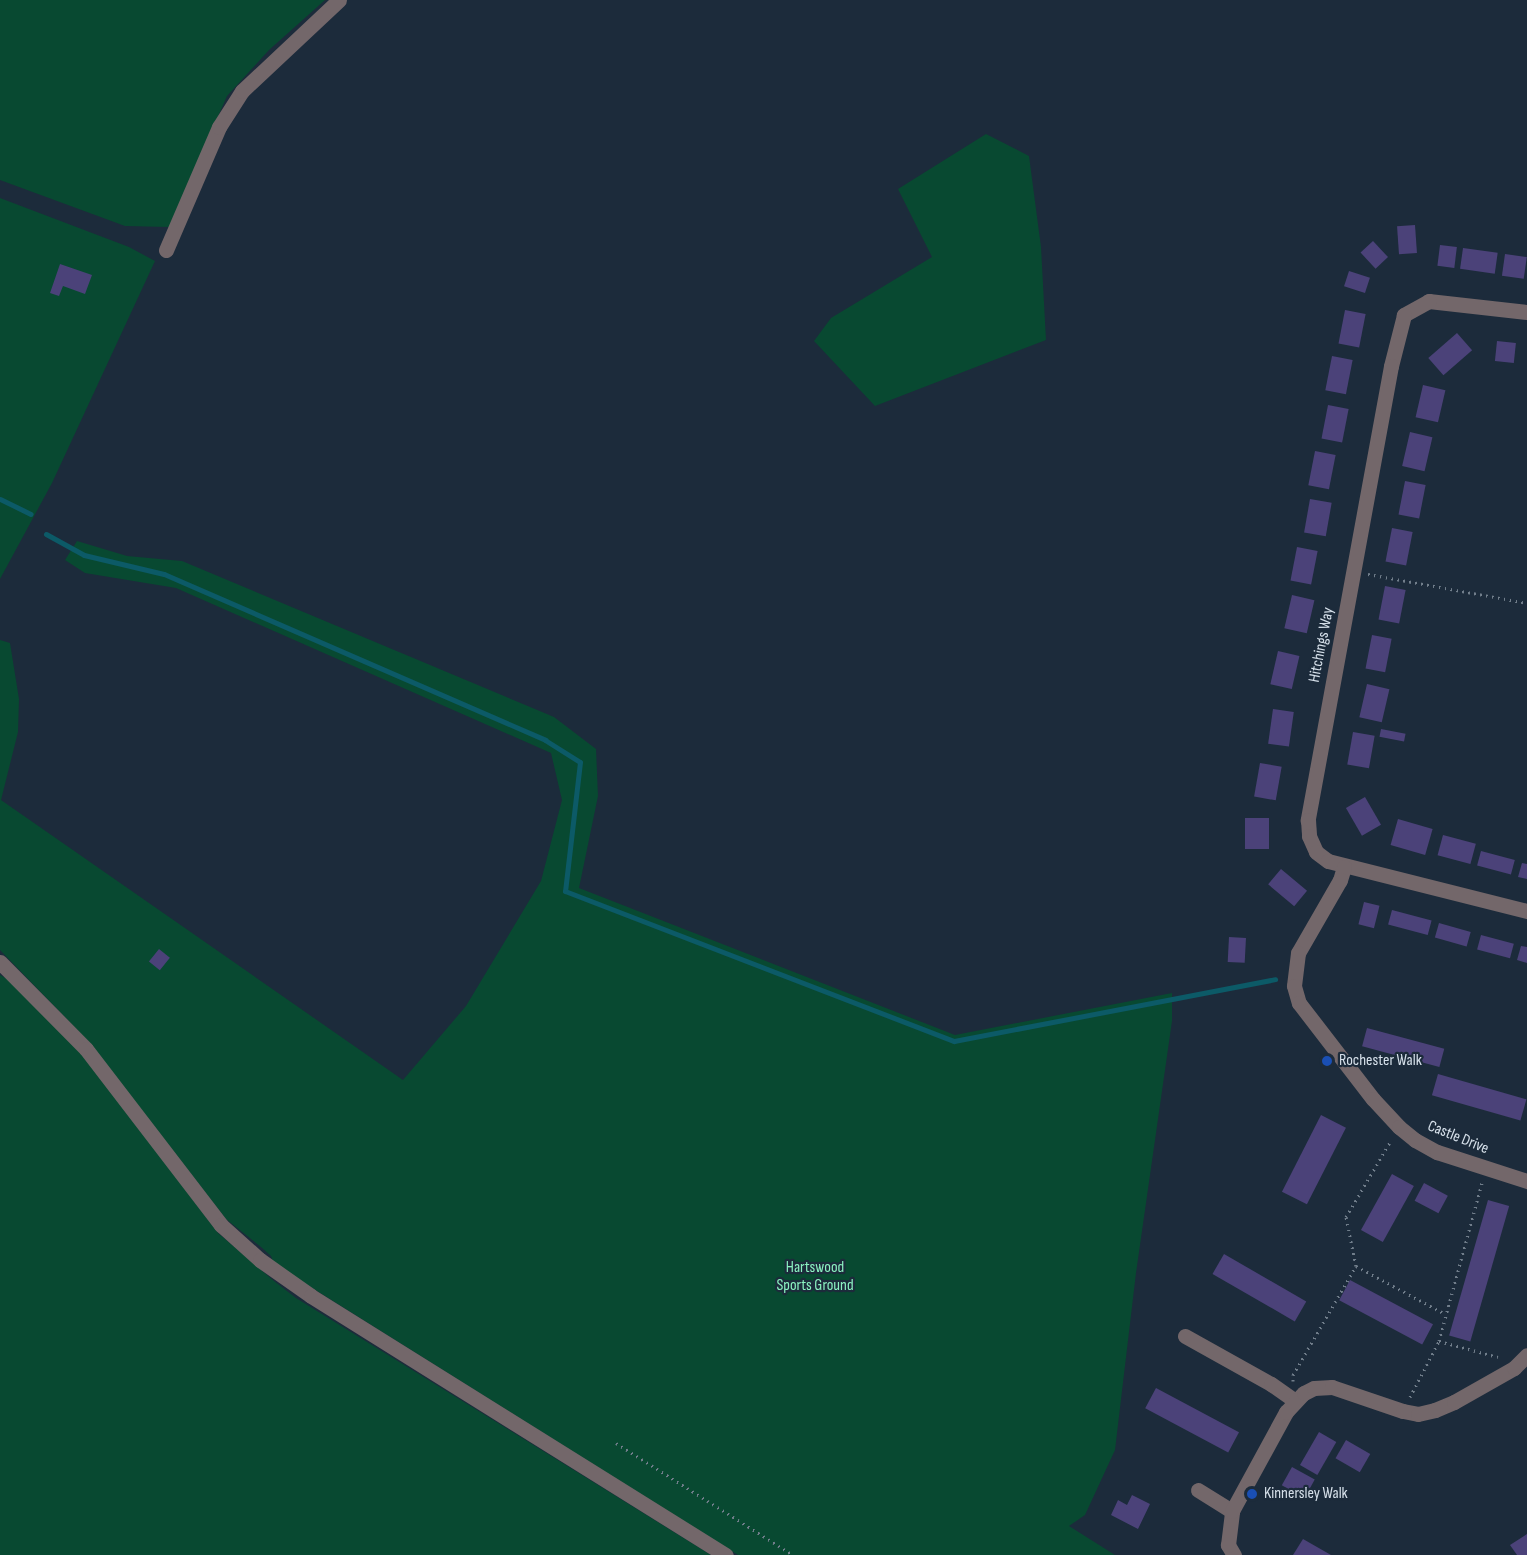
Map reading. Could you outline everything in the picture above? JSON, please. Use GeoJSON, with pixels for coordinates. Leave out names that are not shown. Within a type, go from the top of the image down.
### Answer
{"type":"FeatureCollection","features":[{"type":"Feature","properties":{"kind":"street"},"geometry":{"type":"LineString","coordinates":[[166,250],[219,127],[242,92],[339,0]]}},
{"type":"Feature","properties":{"kind":"street","name":"Hitchings Way"},"geometry":{"type":"LineString","coordinates":[[1527,312],[1429,301],[1416,306],[1404,315],[1391,366],[1308,820],[1309,836],[1316,852],[1328,861],[1344,867],[1527,910]]}},
{"type":"Feature","properties":{"kind":"street","name":"Castle Drive"},"geometry":{"type":"LineString","coordinates":[[1344,867],[1340,880],[1298,953],[1294,986],[1299,1003],[1373,1099],[1399,1128],[1437,1152],[1527,1181]]}},
{"type":"Feature","properties":{"kind":"street"},"geometry":{"type":"LineString","coordinates":[[0,962],[86,1049],[221,1225],[260,1260],[321,1302],[726,1555]]}},
{"type":"Feature","properties":{"kind":"street"},"geometry":{"type":"LineString","coordinates":[[1185,1336],[1271,1384],[1295,1401]]}},
{"type":"Feature","properties":{"kind":"street"},"geometry":{"type":"LineString","coordinates":[[1234,1555],[1228,1545],[1232,1511],[1286,1412],[1295,1401],[1314,1388],[1332,1387],[1403,1411],[1418,1413],[1435,1410],[1514,1368],[1527,1355]]}},
{"type":"Feature","properties":{"kind":"street"},"geometry":{"type":"LineString","coordinates":[[1198,1490],[1232,1511]]}},
{"type":"Feature","properties":{"kind":"path"},"geometry":{"type":"LineString","coordinates":[[1354,572],[1527,603]]}},
{"type":"Feature","properties":{"kind":"path"},"geometry":{"type":"LineString","coordinates":[[1295,1401],[1293,1375],[1356,1266],[1346,1217],[1399,1128]]}},
{"type":"Feature","properties":{"kind":"path"},"geometry":{"type":"LineString","coordinates":[[1403,1411],[1439,1341],[1486,1169]]}},
{"type":"Feature","properties":{"kind":"path"},"geometry":{"type":"LineString","coordinates":[[1356,1266],[1445,1314]]}},
{"type":"Feature","properties":{"kind":"path"},"geometry":{"type":"LineString","coordinates":[[1439,1341],[1502,1358],[1514,1368]]}},
{"type":"Feature","properties":{"kind":"path"},"geometry":{"type":"LineString","coordinates":[[616,1443],[794,1555]]}},
{"type":"Feature","properties":{"kind":"green space"},"geometry":{"type":"Polygon","coordinates":[[[0,0],[325,0],[269,50],[227,96],[169,227],[125,226],[0,180],[0,0]]]}},
{"type":"Feature","properties":{"kind":"green space"},"geometry":{"type":"Polygon","coordinates":[[[986,134],[1029,156],[1041,247],[1046,340],[875,406],[814,341],[831,318],[932,257],[898,189],[986,134]]]}},
{"type":"Feature","properties":{"kind":"green space"},"geometry":{"type":"Polygon","coordinates":[[[0,198],[129,247],[155,261],[52,483],[0,579],[0,198]]]}},
{"type":"Feature","properties":{"kind":"green space","name":"Hartswood Sports Ground"},"geometry":{"type":"Polygon","coordinates":[[[77,541],[127,556],[182,561],[554,717],[596,749],[598,796],[579,888],[955,1035],[1172,993],[1172,1021],[1136,1273],[1115,1450],[1085,1515],[1069,1526],[1115,1555],[738,1555],[274,1264],[271,1256],[226,1219],[88,1041],[0,950],[0,640],[10,643],[19,699],[18,732],[1,800],[403,1080],[466,1006],[541,881],[562,800],[551,753],[176,588],[85,573],[65,560],[77,541]]]}},
{"type":"Feature","properties":{"kind":"green space"},"geometry":{"type":"Polygon","coordinates":[[[0,975],[9,980],[83,1055],[218,1233],[274,1281],[296,1298],[711,1555],[0,1555],[0,975]]]}},
{"type":"Feature","properties":{"kind":"building"},"geometry":{"type":"Polygon","coordinates":[[[1415,225],[1417,253],[1399,254],[1397,226],[1415,225]]]}},
{"type":"Feature","properties":{"kind":"building"},"geometry":{"type":"Polygon","coordinates":[[[1373,241],[1388,257],[1376,269],[1361,253],[1373,241]]]}},
{"type":"Feature","properties":{"kind":"building"},"geometry":{"type":"Polygon","coordinates":[[[1440,245],[1457,247],[1454,268],[1437,266],[1440,245]]]}},
{"type":"Feature","properties":{"kind":"building"},"geometry":{"type":"Polygon","coordinates":[[[1463,248],[1498,253],[1495,274],[1460,269],[1463,248]]]}},
{"type":"Feature","properties":{"kind":"building"},"geometry":{"type":"Polygon","coordinates":[[[1505,254],[1527,257],[1524,279],[1502,276],[1505,254]]]}},
{"type":"Feature","properties":{"kind":"building"},"geometry":{"type":"Polygon","coordinates":[[[60,264],[92,275],[85,294],[63,286],[59,296],[50,293],[60,264]]]}},
{"type":"Feature","properties":{"kind":"building"},"geometry":{"type":"Polygon","coordinates":[[[1349,271],[1370,278],[1365,293],[1344,286],[1349,271]]]}},
{"type":"Feature","properties":{"kind":"building"},"geometry":{"type":"Polygon","coordinates":[[[1345,310],[1366,314],[1359,347],[1339,343],[1345,310]]]}},
{"type":"Feature","properties":{"kind":"building"},"geometry":{"type":"Polygon","coordinates":[[[1457,333],[1472,350],[1443,375],[1428,358],[1457,333]]]}},
{"type":"Feature","properties":{"kind":"building"},"geometry":{"type":"Polygon","coordinates":[[[1497,341],[1516,343],[1514,363],[1495,361],[1497,341]]]}},
{"type":"Feature","properties":{"kind":"building"},"geometry":{"type":"Polygon","coordinates":[[[1332,356],[1353,360],[1346,394],[1325,390],[1332,356]]]}},
{"type":"Feature","properties":{"kind":"building"},"geometry":{"type":"Polygon","coordinates":[[[1423,385],[1445,390],[1438,422],[1416,417],[1423,385]]]}},
{"type":"Feature","properties":{"kind":"building"},"geometry":{"type":"Polygon","coordinates":[[[1328,405],[1349,409],[1342,442],[1322,438],[1328,405]]]}},
{"type":"Feature","properties":{"kind":"building"},"geometry":{"type":"Polygon","coordinates":[[[1410,432],[1432,437],[1425,471],[1402,466],[1410,432]]]}},
{"type":"Feature","properties":{"kind":"building"},"geometry":{"type":"Polygon","coordinates":[[[1315,451],[1336,455],[1329,489],[1308,485],[1315,451]]]}},
{"type":"Feature","properties":{"kind":"building"},"geometry":{"type":"Polygon","coordinates":[[[1405,481],[1426,485],[1419,518],[1399,514],[1405,481]]]}},
{"type":"Feature","properties":{"kind":"building"},"geometry":{"type":"Polygon","coordinates":[[[1310,499],[1332,503],[1326,536],[1304,532],[1310,499]]]}},
{"type":"Feature","properties":{"kind":"building"},"geometry":{"type":"Polygon","coordinates":[[[1392,528],[1413,532],[1406,565],[1386,561],[1392,528]]]}},
{"type":"Feature","properties":{"kind":"building"},"geometry":{"type":"Polygon","coordinates":[[[1297,547],[1318,551],[1311,584],[1291,580],[1297,547]]]}},
{"type":"Feature","properties":{"kind":"building"},"geometry":{"type":"Polygon","coordinates":[[[1385,586],[1406,590],[1399,623],[1379,619],[1385,586]]]}},
{"type":"Feature","properties":{"kind":"building"},"geometry":{"type":"Polygon","coordinates":[[[1292,595],[1314,600],[1307,633],[1284,628],[1292,595]]]}},
{"type":"Feature","properties":{"kind":"building"},"geometry":{"type":"Polygon","coordinates":[[[1372,635],[1392,639],[1385,672],[1366,668],[1372,635]]]}},
{"type":"Feature","properties":{"kind":"building"},"geometry":{"type":"Polygon","coordinates":[[[1278,651],[1299,656],[1292,689],[1270,684],[1278,651]]]}},
{"type":"Feature","properties":{"kind":"building"},"geometry":{"type":"Polygon","coordinates":[[[1367,684],[1389,689],[1382,722],[1359,717],[1367,684]]]}},
{"type":"Feature","properties":{"kind":"building"},"geometry":{"type":"Polygon","coordinates":[[[1273,709],[1294,712],[1289,747],[1268,744],[1273,709]]]}},
{"type":"Feature","properties":{"kind":"building"},"geometry":{"type":"Polygon","coordinates":[[[1381,729],[1406,734],[1404,742],[1379,737],[1381,729]]]}},
{"type":"Feature","properties":{"kind":"building"},"geometry":{"type":"Polygon","coordinates":[[[1353,732],[1375,736],[1369,768],[1347,764],[1353,732]]]}},
{"type":"Feature","properties":{"kind":"building"},"geometry":{"type":"Polygon","coordinates":[[[1260,763],[1282,767],[1276,800],[1254,796],[1260,763]]]}},
{"type":"Feature","properties":{"kind":"building"},"geometry":{"type":"Polygon","coordinates":[[[1365,797],[1381,825],[1362,836],[1346,808],[1365,797]]]}},
{"type":"Feature","properties":{"kind":"building"},"geometry":{"type":"Polygon","coordinates":[[[1245,818],[1269,818],[1269,849],[1245,849],[1245,818]]]}},
{"type":"Feature","properties":{"kind":"building"},"geometry":{"type":"Polygon","coordinates":[[[1398,819],[1433,829],[1425,855],[1391,845],[1398,819]]]}},
{"type":"Feature","properties":{"kind":"building"},"geometry":{"type":"Polygon","coordinates":[[[1443,835],[1476,844],[1470,864],[1438,855],[1443,835]]]}},
{"type":"Feature","properties":{"kind":"building"},"geometry":{"type":"Polygon","coordinates":[[[1481,851],[1515,860],[1511,875],[1477,865],[1481,851]]]}},
{"type":"Feature","properties":{"kind":"building"},"geometry":{"type":"Polygon","coordinates":[[[1522,863],[1527,864],[1527,879],[1518,877],[1522,863]]]}},
{"type":"Feature","properties":{"kind":"building"},"geometry":{"type":"Polygon","coordinates":[[[1281,869],[1307,891],[1294,906],[1268,884],[1281,869]]]}},
{"type":"Feature","properties":{"kind":"building"},"geometry":{"type":"Polygon","coordinates":[[[1364,902],[1380,906],[1374,928],[1358,924],[1364,902]]]}},
{"type":"Feature","properties":{"kind":"building"},"geometry":{"type":"Polygon","coordinates":[[[1392,910],[1432,921],[1428,935],[1388,924],[1392,910]]]}},
{"type":"Feature","properties":{"kind":"building"},"geometry":{"type":"Polygon","coordinates":[[[1439,923],[1471,932],[1467,947],[1435,937],[1439,923]]]}},
{"type":"Feature","properties":{"kind":"building"},"geometry":{"type":"Polygon","coordinates":[[[1481,935],[1514,944],[1510,958],[1477,949],[1481,935]]]}},
{"type":"Feature","properties":{"kind":"building"},"geometry":{"type":"Polygon","coordinates":[[[1229,937],[1246,938],[1245,963],[1228,962],[1229,937]]]}},
{"type":"Feature","properties":{"kind":"building"},"geometry":{"type":"Polygon","coordinates":[[[1521,946],[1527,947],[1527,963],[1517,960],[1521,946]]]}},
{"type":"Feature","properties":{"kind":"building"},"geometry":{"type":"Polygon","coordinates":[[[159,949],[170,958],[160,970],[149,961],[159,949]]]}},
{"type":"Feature","properties":{"kind":"building"},"geometry":{"type":"Polygon","coordinates":[[[1367,1028],[1444,1049],[1439,1067],[1362,1046],[1367,1028]]]}},
{"type":"Feature","properties":{"kind":"building"},"geometry":{"type":"Polygon","coordinates":[[[1438,1074],[1526,1099],[1520,1121],[1432,1095],[1438,1074]]]}},
{"type":"Feature","properties":{"kind":"building"},"geometry":{"type":"Polygon","coordinates":[[[1321,1115],[1346,1128],[1307,1204],[1282,1192],[1321,1115]]]}},
{"type":"Feature","properties":{"kind":"building"},"geometry":{"type":"Polygon","coordinates":[[[1392,1174],[1414,1186],[1383,1242],[1361,1230],[1392,1174]]]}},
{"type":"Feature","properties":{"kind":"building"},"geometry":{"type":"Polygon","coordinates":[[[1424,1183],[1448,1196],[1438,1213],[1415,1201],[1424,1183]]]}},
{"type":"Feature","properties":{"kind":"building"},"geometry":{"type":"Polygon","coordinates":[[[1488,1200],[1509,1206],[1470,1342],[1449,1336],[1488,1200]]]}},
{"type":"Feature","properties":{"kind":"building"},"geometry":{"type":"Polygon","coordinates":[[[1224,1254],[1306,1302],[1295,1321],[1212,1274],[1224,1254]]]}},
{"type":"Feature","properties":{"kind":"building"},"geometry":{"type":"Polygon","coordinates":[[[1350,1280],[1433,1324],[1422,1344],[1339,1300],[1350,1280]]]}},
{"type":"Feature","properties":{"kind":"building"},"geometry":{"type":"Polygon","coordinates":[[[1156,1388],[1239,1432],[1228,1452],[1145,1408],[1156,1388]]]}},
{"type":"Feature","properties":{"kind":"building"},"geometry":{"type":"Polygon","coordinates":[[[1319,1432],[1336,1442],[1317,1475],[1300,1465],[1319,1432]]]}},
{"type":"Feature","properties":{"kind":"building"},"geometry":{"type":"Polygon","coordinates":[[[1346,1440],[1370,1454],[1360,1472],[1336,1458],[1346,1440]]]}},
{"type":"Feature","properties":{"kind":"building"},"geometry":{"type":"Polygon","coordinates":[[[1292,1467],[1315,1480],[1305,1498],[1282,1485],[1292,1467]]]}},
{"type":"Feature","properties":{"kind":"building"},"geometry":{"type":"Polygon","coordinates":[[[1132,1495],[1150,1504],[1138,1529],[1111,1515],[1118,1500],[1127,1505],[1132,1495]]]}},
{"type":"Feature","properties":{"kind":"building"},"geometry":{"type":"Polygon","coordinates":[[[1527,1534],[1527,1555],[1517,1555],[1510,1545],[1527,1534]]]}},
{"type":"Feature","properties":{"kind":"building"},"geometry":{"type":"Polygon","coordinates":[[[1303,1539],[1331,1555],[1293,1555],[1303,1539]]]}},
{"type":"Feature","properties":{"kind":"waterway"},"geometry":{"type":"LineString","coordinates":[[0,499],[31,514]]}},
{"type":"Feature","properties":{"kind":"waterway"},"geometry":{"type":"LineString","coordinates":[[46,534],[84,555],[164,574],[545,740],[580,762],[565,891],[954,1041],[1275,979]]}},
{"type":"Feature","properties":{"kind":"place","name":"Rochester Walk"},"geometry":{"type":"Point","coordinates":[1327,1061]}},
{"type":"Feature","properties":{"kind":"place","name":"Kinnersley Walk"},"geometry":{"type":"Point","coordinates":[1252,1494]}}]}
